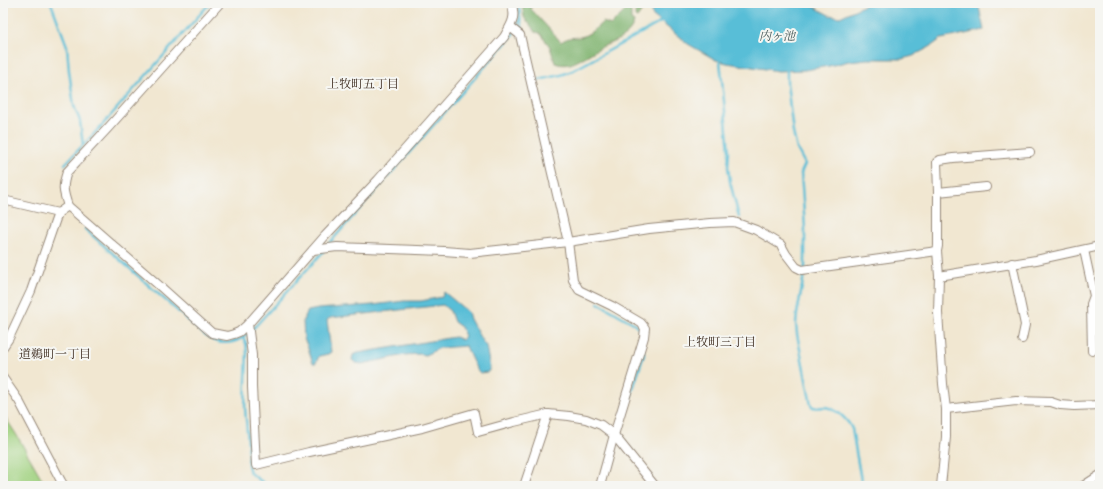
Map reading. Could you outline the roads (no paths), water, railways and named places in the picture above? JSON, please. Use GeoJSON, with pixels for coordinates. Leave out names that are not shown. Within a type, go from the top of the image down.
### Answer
{"type":"FeatureCollection","features":[{"type":"Feature","properties":{"kind":"street"},"geometry":{"type":"LineString","coordinates":[[220,3],[67,172],[63,189],[68,206],[212,333],[227,336],[239,332],[248,324],[325,236],[420,133],[504,37],[514,17],[514,11],[511,3]]}},
{"type":"Feature","properties":{"kind":"street"},"geometry":{"type":"LineString","coordinates":[[510,27],[520,35],[568,242],[572,280],[578,290],[641,322],[645,328],[644,337],[600,486]]}},
{"type":"Feature","properties":{"kind":"street"},"geometry":{"type":"LineString","coordinates":[[941,486],[946,437],[946,409],[938,312],[937,162],[940,160],[953,158],[1030,152]]}},
{"type":"Feature","properties":{"kind":"street"},"geometry":{"type":"LineString","coordinates":[[938,192],[986,187]]}},
{"type":"Feature","properties":{"kind":"street"},"geometry":{"type":"LineString","coordinates":[[3,200],[58,213]]}},
{"type":"Feature","properties":{"kind":"street"},"geometry":{"type":"LineString","coordinates":[[3,347],[9,338],[31,291],[58,213],[68,206]]}},
{"type":"Feature","properties":{"kind":"street"},"geometry":{"type":"LineString","coordinates":[[313,250],[337,247],[470,253],[568,242],[649,229],[734,222],[756,230],[781,245],[796,267],[802,270],[937,251]]}},
{"type":"Feature","properties":{"kind":"street"},"geometry":{"type":"LineString","coordinates":[[938,276],[1036,260],[1100,246]]}},
{"type":"Feature","properties":{"kind":"street"},"geometry":{"type":"LineString","coordinates":[[1084,250],[1094,296],[1090,304],[1092,351]]}},
{"type":"Feature","properties":{"kind":"street"},"geometry":{"type":"LineString","coordinates":[[1012,263],[1025,324],[1022,339]]}},
{"type":"Feature","properties":{"kind":"street"},"geometry":{"type":"LineString","coordinates":[[248,324],[252,355],[256,466],[309,452],[422,428],[474,413],[478,432],[548,414],[586,419],[601,425],[614,435],[655,486]]}},
{"type":"Feature","properties":{"kind":"street"},"geometry":{"type":"LineString","coordinates":[[3,378],[18,401],[64,486]]}},
{"type":"Feature","properties":{"kind":"street"},"geometry":{"type":"LineString","coordinates":[[946,409],[1016,400],[1051,402],[1060,405],[1074,406],[1100,404]]}},
{"type":"Feature","properties":{"kind":"street"},"geometry":{"type":"LineString","coordinates":[[524,486],[548,414]]}},
{"type":"Feature","properties":{"kind":"street"},"geometry":{"type":"LineString","coordinates":[[1083,486],[1100,475]]}},
{"type":"Feature","properties":{"kind":"water","name":"内ヶ池"},"geometry":{"type":"Polygon","coordinates":[[[653,3],[807,3],[829,15],[840,17],[869,3],[978,3],[984,30],[941,39],[913,56],[902,59],[867,59],[805,70],[778,71],[716,60],[688,44],[652,15],[653,3]]]}},
{"type":"Feature","properties":{"kind":"water"},"geometry":{"type":"Polygon","coordinates":[[[444,292],[468,312],[470,319],[486,346],[490,368],[488,372],[480,373],[478,371],[466,346],[440,348],[425,355],[405,355],[362,364],[356,363],[352,360],[353,355],[358,353],[455,337],[462,340],[465,336],[461,327],[454,322],[450,311],[443,305],[330,318],[327,320],[331,352],[319,356],[316,363],[313,363],[304,339],[303,320],[308,311],[404,301],[421,301],[442,297],[444,292]]]}},
{"type":"Feature","properties":{"kind":"waterway"},"geometry":{"type":"LineString","coordinates":[[51,3],[67,46],[74,106],[80,121],[83,145]]}},
{"type":"Feature","properties":{"kind":"waterway"},"geometry":{"type":"LineString","coordinates":[[65,164],[104,123],[210,3]]}},
{"type":"Feature","properties":{"kind":"waterway"},"geometry":{"type":"LineString","coordinates":[[517,3],[524,36]]}},
{"type":"Feature","properties":{"kind":"waterway"},"geometry":{"type":"LineString","coordinates":[[327,246],[512,36],[520,18]]}},
{"type":"Feature","properties":{"kind":"waterway"},"geometry":{"type":"LineString","coordinates":[[533,80],[561,75],[572,71],[661,22]]}},
{"type":"Feature","properties":{"kind":"waterway"},"geometry":{"type":"LineString","coordinates":[[720,61],[729,151],[728,167],[730,182],[739,217]]}},
{"type":"Feature","properties":{"kind":"waterway"},"geometry":{"type":"LineString","coordinates":[[787,71],[793,132],[797,149],[805,164],[801,173],[805,228],[805,266],[797,314],[797,334],[811,405],[813,407],[825,407],[833,410],[845,418],[852,429],[862,486]]}},
{"type":"Feature","properties":{"kind":"waterway"},"geometry":{"type":"LineString","coordinates":[[85,229],[206,336],[214,341],[228,343],[236,341],[247,334]]}},
{"type":"Feature","properties":{"kind":"waterway"},"geometry":{"type":"LineString","coordinates":[[251,331],[323,252]]}},
{"type":"Feature","properties":{"kind":"waterway"},"geometry":{"type":"LineString","coordinates":[[598,303],[635,324],[640,330],[641,335]]}},
{"type":"Feature","properties":{"kind":"waterway"},"geometry":{"type":"LineString","coordinates":[[243,338],[246,343],[247,352],[245,408],[249,454],[248,465],[250,473],[268,486]]}},
{"type":"Feature","properties":{"kind":"waterway"},"geometry":{"type":"LineString","coordinates":[[622,439],[620,433],[621,427],[644,354],[643,350]]}},
{"type":"Feature","properties":{"kind":"district","name":"上牧町五丁目"},"geometry":{"type":"Point","coordinates":[363,84]}},
{"type":"Feature","properties":{"kind":"district","name":"上牧町三丁目"},"geometry":{"type":"Point","coordinates":[720,342]}},
{"type":"Feature","properties":{"kind":"district","name":"道鵜町一丁目"},"geometry":{"type":"Point","coordinates":[55,354]}}]}
